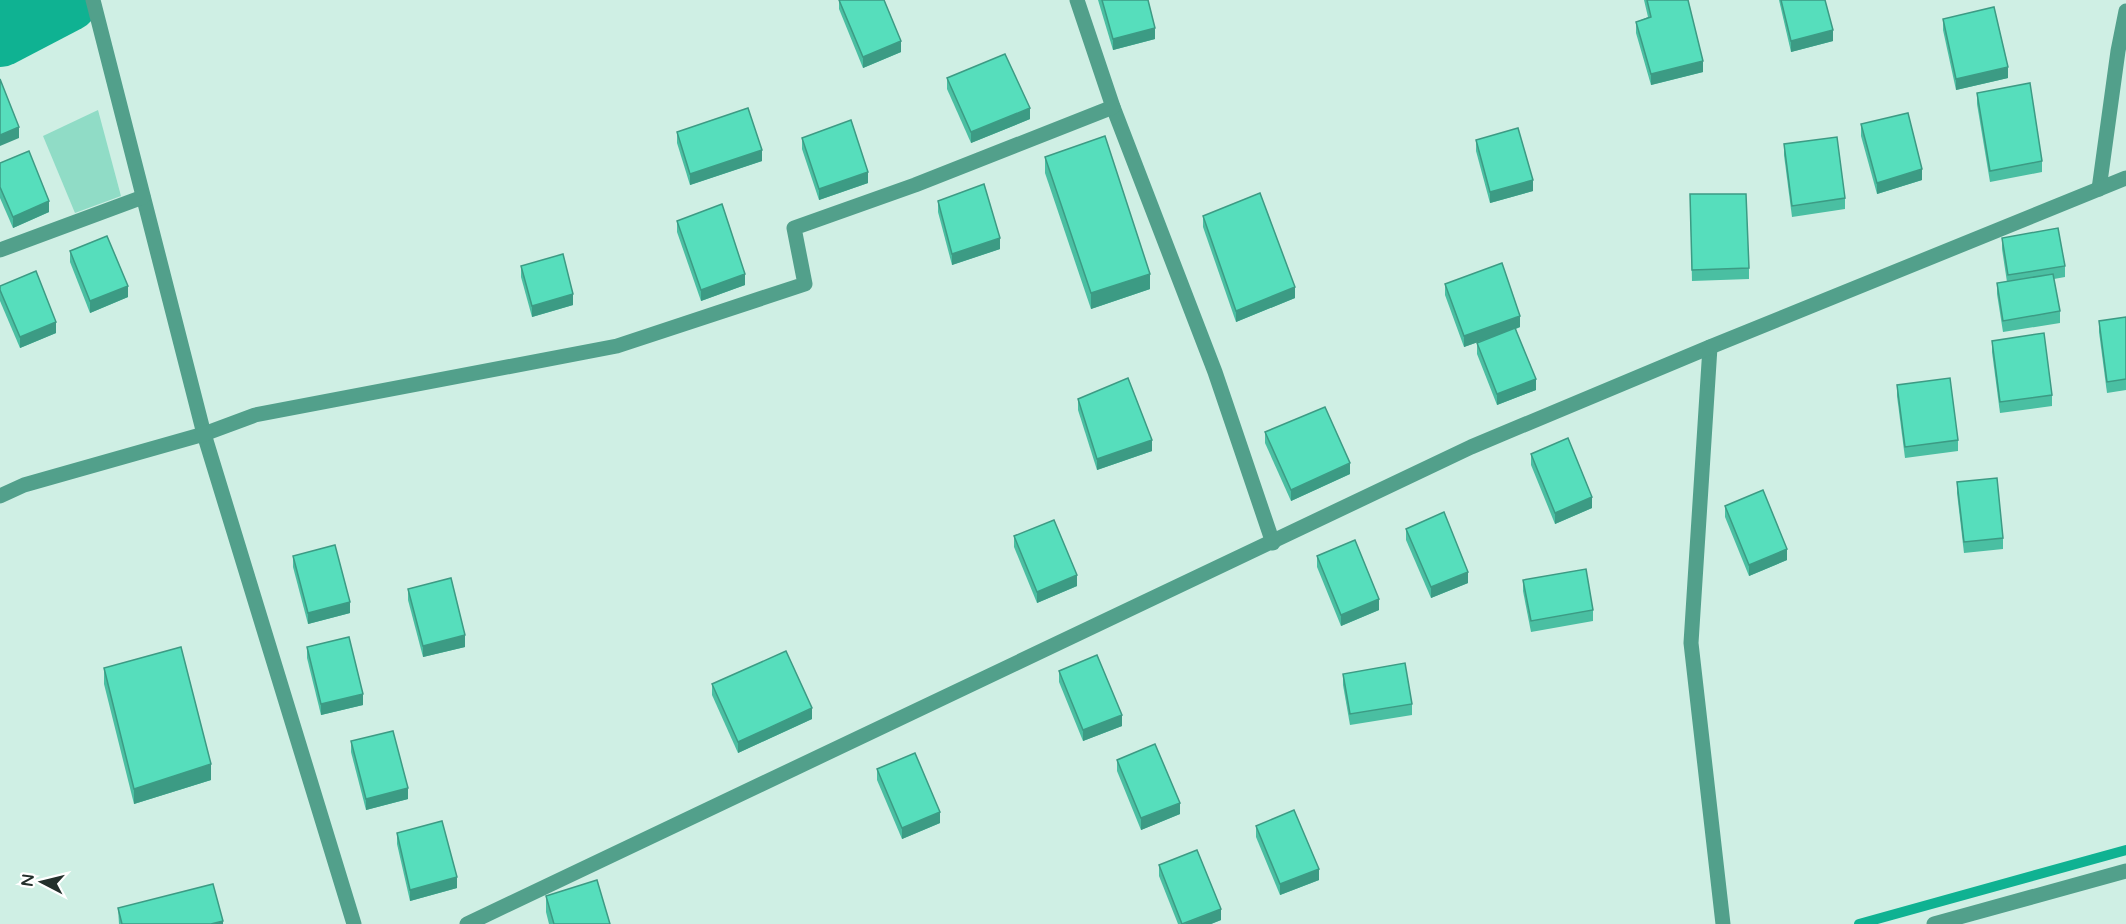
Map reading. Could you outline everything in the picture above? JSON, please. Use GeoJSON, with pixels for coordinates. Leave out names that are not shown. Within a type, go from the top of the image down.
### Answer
{"type":"FeatureCollection","features":[{"type":"Feature","properties":{"kind":"street"},"geometry":{"type":"LineString","coordinates":[[1077,0],[1113,107],[1215,372],[1272,543]]}},
{"type":"Feature","properties":{"kind":"street"},"geometry":{"type":"LineString","coordinates":[[95,1],[204,434],[354,924]]}},
{"type":"Feature","properties":{"kind":"street"},"geometry":{"type":"LineString","coordinates":[[2099,189],[2118,51],[2126,11]]}},
{"type":"Feature","properties":{"kind":"street"},"geometry":{"type":"LineString","coordinates":[[0,496],[24,485],[204,434],[255,415],[617,346],[805,284],[794,228],[915,185],[1113,107]]}},
{"type":"Feature","properties":{"kind":"street"},"geometry":{"type":"LineString","coordinates":[[467,924],[1471,447],[2126,178]]}},
{"type":"Feature","properties":{"kind":"street"},"geometry":{"type":"LineString","coordinates":[[0,250],[143,197]]}},
{"type":"Feature","properties":{"kind":"street"},"geometry":{"type":"LineString","coordinates":[[1710,347],[1691,643],[1723,924]]}},
{"type":"Feature","properties":{"kind":"street"},"geometry":{"type":"LineString","coordinates":[[1934,924],[2126,871]]}},
{"type":"Feature","properties":{"kind":"green space"},"geometry":{"type":"Polygon","coordinates":[[[98,110],[121,196],[75,213],[43,136],[98,110]]]}},
{"type":"Feature","properties":{"kind":"building"},"geometry":{"type":"Polygon","coordinates":[[[839,0],[884,0],[901,41],[863,57],[839,0]]]}},
{"type":"Feature","properties":{"kind":"building"},"geometry":{"type":"Polygon","coordinates":[[[1102,0],[1148,0],[1155,28],[1113,39],[1102,0]]]}},
{"type":"Feature","properties":{"kind":"building"},"geometry":{"type":"Polygon","coordinates":[[[1647,0],[1688,0],[1703,61],[1651,74],[1636,22],[1651,17],[1647,0]]]}},
{"type":"Feature","properties":{"kind":"building"},"geometry":{"type":"Polygon","coordinates":[[[1781,0],[1825,0],[1833,30],[1791,41],[1781,0]]]}},
{"type":"Feature","properties":{"kind":"building"},"geometry":{"type":"Polygon","coordinates":[[[1994,7],[2008,67],[1956,79],[1943,19],[1994,7]]]}},
{"type":"Feature","properties":{"kind":"building"},"geometry":{"type":"Polygon","coordinates":[[[1005,54],[1030,108],[971,132],[947,78],[1005,54]]]}},
{"type":"Feature","properties":{"kind":"building"},"geometry":{"type":"Polygon","coordinates":[[[0,79],[19,127],[0,135],[0,79]]]}},
{"type":"Feature","properties":{"kind":"building"},"geometry":{"type":"Polygon","coordinates":[[[2030,83],[2042,161],[1990,171],[1977,93],[2030,83]]]}},
{"type":"Feature","properties":{"kind":"building"},"geometry":{"type":"Polygon","coordinates":[[[748,108],[762,150],[690,174],[677,132],[748,108]]]}},
{"type":"Feature","properties":{"kind":"building"},"geometry":{"type":"Polygon","coordinates":[[[1908,113],[1922,169],[1877,183],[1861,124],[1908,113]]]}},
{"type":"Feature","properties":{"kind":"building"},"geometry":{"type":"Polygon","coordinates":[[[851,120],[868,172],[819,189],[802,138],[851,120]]]}},
{"type":"Feature","properties":{"kind":"building"},"geometry":{"type":"Polygon","coordinates":[[[1518,128],[1533,180],[1490,192],[1476,140],[1518,128]]]}},
{"type":"Feature","properties":{"kind":"building"},"geometry":{"type":"Polygon","coordinates":[[[1105,136],[1150,274],[1091,293],[1045,157],[1105,136]]]}},
{"type":"Feature","properties":{"kind":"building"},"geometry":{"type":"Polygon","coordinates":[[[1837,137],[1845,198],[1792,206],[1784,144],[1837,137]]]}},
{"type":"Feature","properties":{"kind":"building"},"geometry":{"type":"Polygon","coordinates":[[[29,151],[49,201],[13,217],[0,187],[0,163],[29,151]]]}},
{"type":"Feature","properties":{"kind":"building"},"geometry":{"type":"Polygon","coordinates":[[[984,184],[1000,238],[952,254],[938,201],[984,184]]]}},
{"type":"Feature","properties":{"kind":"building"},"geometry":{"type":"Polygon","coordinates":[[[1260,193],[1295,287],[1236,311],[1203,216],[1260,193]]]}},
{"type":"Feature","properties":{"kind":"building"},"geometry":{"type":"Polygon","coordinates":[[[1690,194],[1746,194],[1749,268],[1692,270],[1690,194]]]}},
{"type":"Feature","properties":{"kind":"building"},"geometry":{"type":"Polygon","coordinates":[[[722,204],[745,274],[701,290],[677,221],[722,204]]]}},
{"type":"Feature","properties":{"kind":"building"},"geometry":{"type":"Polygon","coordinates":[[[2058,228],[2065,266],[2008,275],[2002,238],[2058,228]]]}},
{"type":"Feature","properties":{"kind":"building"},"geometry":{"type":"Polygon","coordinates":[[[107,236],[128,286],[90,301],[70,251],[107,236]]]}},
{"type":"Feature","properties":{"kind":"building"},"geometry":{"type":"Polygon","coordinates":[[[563,254],[573,294],[532,306],[521,266],[563,254]]]}},
{"type":"Feature","properties":{"kind":"building"},"geometry":{"type":"Polygon","coordinates":[[[1502,263],[1520,316],[1464,336],[1445,284],[1502,263]]]}},
{"type":"Feature","properties":{"kind":"building"},"geometry":{"type":"Polygon","coordinates":[[[36,271],[56,322],[20,337],[0,286],[36,271]]]}},
{"type":"Feature","properties":{"kind":"building"},"geometry":{"type":"Polygon","coordinates":[[[2053,274],[2060,311],[2003,321],[1997,283],[2053,274]]]}},
{"type":"Feature","properties":{"kind":"building"},"geometry":{"type":"Polygon","coordinates":[[[2126,317],[2126,379],[2107,382],[2099,321],[2126,317]]]}},
{"type":"Feature","properties":{"kind":"building"},"geometry":{"type":"Polygon","coordinates":[[[1515,328],[1536,379],[1497,394],[1477,343],[1515,328]]]}},
{"type":"Feature","properties":{"kind":"building"},"geometry":{"type":"Polygon","coordinates":[[[2044,333],[2052,395],[2000,402],[1992,341],[2044,333]]]}},
{"type":"Feature","properties":{"kind":"building"},"geometry":{"type":"Polygon","coordinates":[[[1128,378],[1152,440],[1097,459],[1078,399],[1128,378]]]}},
{"type":"Feature","properties":{"kind":"building"},"geometry":{"type":"Polygon","coordinates":[[[1950,378],[1958,440],[1905,447],[1897,385],[1950,378]]]}},
{"type":"Feature","properties":{"kind":"building"},"geometry":{"type":"Polygon","coordinates":[[[1325,407],[1350,463],[1291,490],[1265,432],[1325,407]]]}},
{"type":"Feature","properties":{"kind":"building"},"geometry":{"type":"Polygon","coordinates":[[[1568,438],[1592,497],[1555,513],[1531,454],[1568,438]]]}},
{"type":"Feature","properties":{"kind":"building"},"geometry":{"type":"Polygon","coordinates":[[[1997,478],[2003,538],[1964,542],[1957,482],[1997,478]]]}},
{"type":"Feature","properties":{"kind":"building"},"geometry":{"type":"Polygon","coordinates":[[[1763,490],[1787,549],[1749,565],[1725,506],[1763,490]]]}},
{"type":"Feature","properties":{"kind":"building"},"geometry":{"type":"Polygon","coordinates":[[[1444,512],[1468,572],[1431,587],[1406,529],[1444,512]]]}},
{"type":"Feature","properties":{"kind":"building"},"geometry":{"type":"Polygon","coordinates":[[[1054,520],[1077,575],[1037,592],[1014,536],[1054,520]]]}},
{"type":"Feature","properties":{"kind":"building"},"geometry":{"type":"Polygon","coordinates":[[[1355,540],[1379,599],[1341,615],[1317,556],[1355,540]]]}},
{"type":"Feature","properties":{"kind":"building"},"geometry":{"type":"Polygon","coordinates":[[[335,545],[350,602],[308,613],[293,556],[335,545]]]}},
{"type":"Feature","properties":{"kind":"building"},"geometry":{"type":"Polygon","coordinates":[[[1586,569],[1593,610],[1531,621],[1523,580],[1586,569]]]}},
{"type":"Feature","properties":{"kind":"building"},"geometry":{"type":"Polygon","coordinates":[[[451,578],[465,635],[423,646],[408,589],[451,578]]]}},
{"type":"Feature","properties":{"kind":"building"},"geometry":{"type":"Polygon","coordinates":[[[349,637],[363,694],[321,704],[307,647],[349,637]]]}},
{"type":"Feature","properties":{"kind":"building"},"geometry":{"type":"Polygon","coordinates":[[[181,647],[211,764],[134,789],[104,668],[181,647]]]}},
{"type":"Feature","properties":{"kind":"building"},"geometry":{"type":"Polygon","coordinates":[[[786,651],[812,708],[738,742],[712,684],[786,651]]]}},
{"type":"Feature","properties":{"kind":"building"},"geometry":{"type":"Polygon","coordinates":[[[1097,655],[1122,715],[1083,730],[1059,671],[1097,655]]]}},
{"type":"Feature","properties":{"kind":"building"},"geometry":{"type":"Polygon","coordinates":[[[1405,663],[1412,704],[1350,714],[1343,674],[1405,663]]]}},
{"type":"Feature","properties":{"kind":"building"},"geometry":{"type":"Polygon","coordinates":[[[393,731],[408,788],[366,799],[351,741],[393,731]]]}},
{"type":"Feature","properties":{"kind":"building"},"geometry":{"type":"Polygon","coordinates":[[[1155,744],[1180,803],[1141,818],[1117,760],[1155,744]]]}},
{"type":"Feature","properties":{"kind":"building"},"geometry":{"type":"Polygon","coordinates":[[[915,753],[940,812],[902,828],[877,769],[915,753]]]}},
{"type":"Feature","properties":{"kind":"building"},"geometry":{"type":"Polygon","coordinates":[[[1294,810],[1319,869],[1280,884],[1256,826],[1294,810]]]}},
{"type":"Feature","properties":{"kind":"building"},"geometry":{"type":"Polygon","coordinates":[[[442,821],[457,877],[410,890],[397,833],[442,821]]]}},
{"type":"Feature","properties":{"kind":"building"},"geometry":{"type":"Polygon","coordinates":[[[1197,850],[1221,909],[1182,924],[1159,865],[1197,850]]]}},
{"type":"Feature","properties":{"kind":"building"},"geometry":{"type":"Polygon","coordinates":[[[597,880],[610,924],[554,924],[546,896],[597,880]]]}},
{"type":"Feature","properties":{"kind":"building"},"geometry":{"type":"Polygon","coordinates":[[[213,884],[223,921],[211,924],[122,924],[118,908],[213,884]]]}},
{"type":"Feature","properties":{"kind":"waterway"},"geometry":{"type":"LineString","coordinates":[[0,35],[67,0]]}},
{"type":"Feature","properties":{"kind":"waterway"},"geometry":{"type":"LineString","coordinates":[[1859,924],[2126,850]]}}]}
